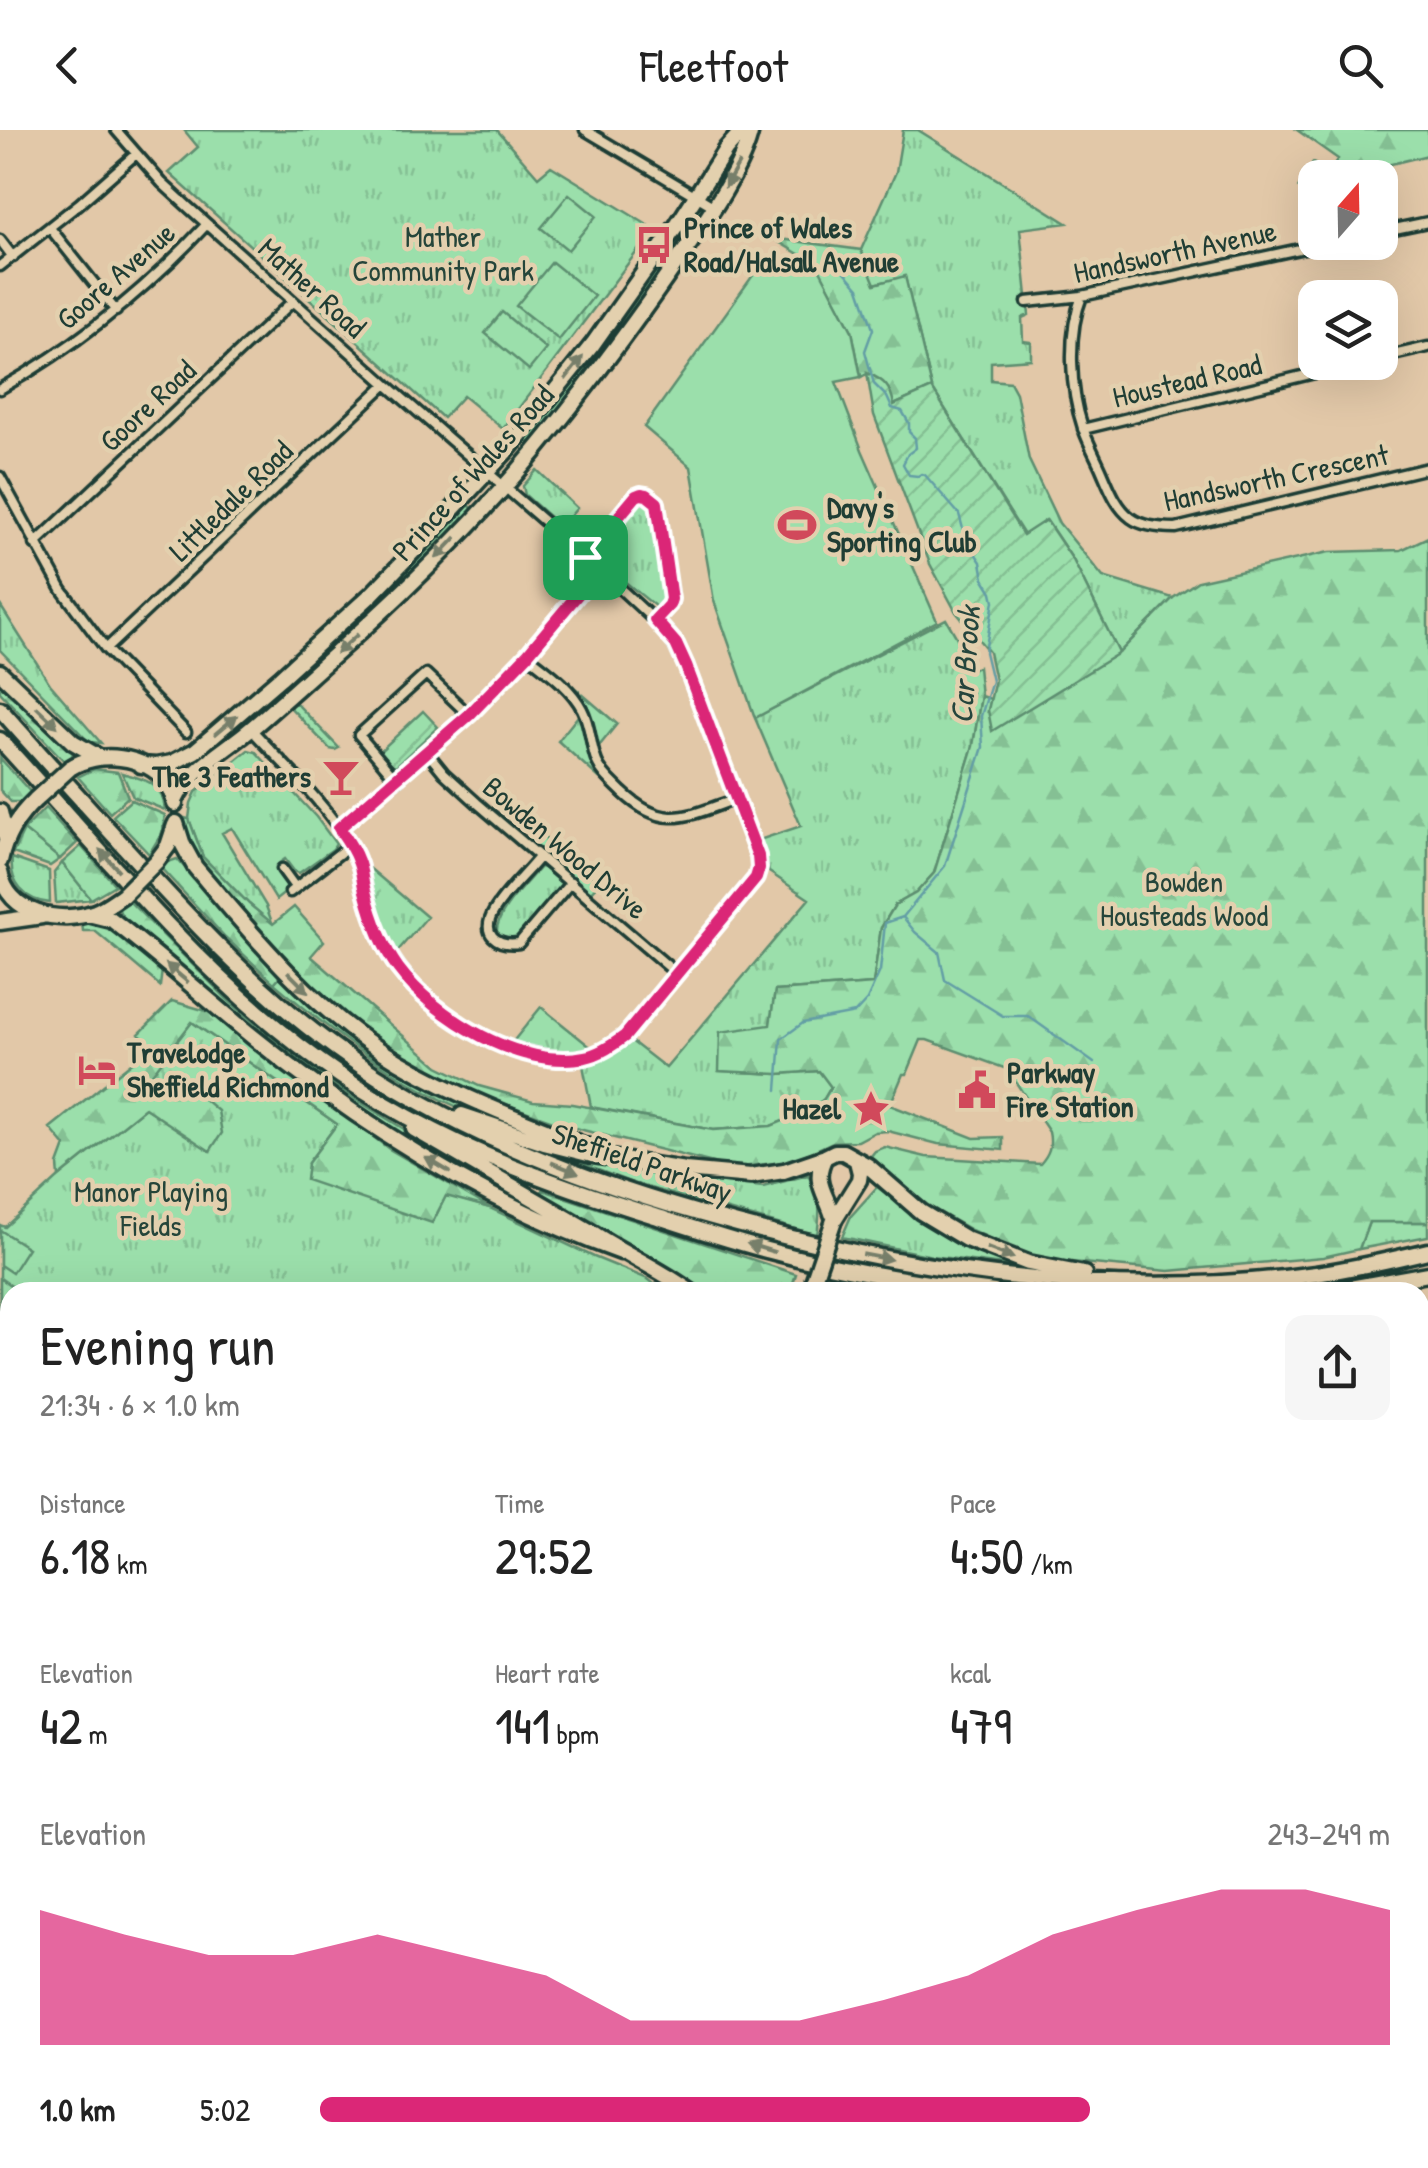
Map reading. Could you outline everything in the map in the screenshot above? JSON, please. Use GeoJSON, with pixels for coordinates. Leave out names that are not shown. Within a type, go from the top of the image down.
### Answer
{"type":"FeatureCollection","features":[{"type":"Feature","properties":{"kind":"highway","name":"Prince of Wales Road"},"geometry":{"type":"LineString","coordinates":[[141,765],[172,763],[195,751],[372,594],[488,472],[593,344],[726,149],[747,130]]}},
{"type":"Feature","properties":{"kind":"highway","name":"Prince of Wales Road"},"geometry":{"type":"LineString","coordinates":[[175,800],[186,782],[388,607],[504,488],[618,345],[694,238],[746,150],[747,130]]}},
{"type":"Feature","properties":{"kind":"highway"},"geometry":{"type":"LineString","coordinates":[[0,672],[73,742],[98,757]]}},
{"type":"Feature","properties":{"kind":"highway","name":"Sheffield Parkway"},"geometry":{"type":"LineString","coordinates":[[0,710],[184,913],[249,977],[338,1050],[463,1125],[632,1194],[775,1236],[996,1276],[1082,1282]]}},
{"type":"Feature","properties":{"kind":"highway","name":"Sheffield Parkway"},"geometry":{"type":"LineString","coordinates":[[0,740],[231,988],[361,1090],[449,1140],[568,1189],[778,1254],[923,1282]]}},
{"type":"Feature","properties":{"kind":"highway"},"geometry":{"type":"LineString","coordinates":[[0,861],[6,838],[20,817],[70,768],[98,757],[141,765],[168,784],[175,800],[176,823],[194,867],[296,982],[336,1017],[380,1050],[454,1092],[622,1159]]}},
{"type":"Feature","properties":{"kind":"highway"},"geometry":{"type":"LineString","coordinates":[[0,812],[6,838]]}},
{"type":"Feature","properties":{"kind":"highway"},"geometry":{"type":"LineString","coordinates":[[88,914],[123,895],[156,862],[168,846],[176,823]]}},
{"type":"Feature","properties":{"kind":"highway"},"geometry":{"type":"LineString","coordinates":[[0,872],[6,890],[15,900],[30,911],[48,915]]}},
{"type":"Feature","properties":{"kind":"highway"},"geometry":{"type":"LineString","coordinates":[[0,922],[88,914],[112,920],[310,1082],[383,1132],[517,1209],[621,1252],[676,1282]]}},
{"type":"Feature","properties":{"kind":"highway"},"geometry":{"type":"LineString","coordinates":[[383,1079],[468,1118],[544,1144],[685,1170],[751,1176],[784,1172],[843,1152],[868,1166],[910,1204],[949,1230],[1028,1263],[1072,1273],[1195,1282]]}},
{"type":"Feature","properties":{"kind":"highway"},"geometry":{"type":"LineString","coordinates":[[361,1090],[424,1136],[621,1252]]}},
{"type":"Feature","properties":{"kind":"highway"},"geometry":{"type":"LineString","coordinates":[[825,1158],[818,1181],[834,1220]]}},
{"type":"Feature","properties":{"kind":"highway"},"geometry":{"type":"LineString","coordinates":[[812,1282],[834,1220],[859,1180],[857,1160]]}},
{"type":"Feature","properties":{"kind":"highway","name":"Sheffield Parkway"},"geometry":{"type":"LineString","coordinates":[[1220,1282],[1318,1273],[1428,1251]]}},
{"type":"Feature","properties":{"kind":"highway"},"geometry":{"type":"LineString","coordinates":[[1384,1282],[1428,1274]]}},
{"type":"Feature","properties":{"kind":"street","name":"Mather Road"},"geometry":{"type":"LineString","coordinates":[[116,130],[162,183],[599,569],[676,644],[758,856],[759,868],[756,878],[677,974]]}},
{"type":"Feature","properties":{"kind":"street"},"geometry":{"type":"LineString","coordinates":[[584,130],[713,206]]}},
{"type":"Feature","properties":{"kind":"street"},"geometry":{"type":"LineString","coordinates":[[0,266],[136,154]]}},
{"type":"Feature","properties":{"kind":"street"},"geometry":{"type":"LineString","coordinates":[[1398,228],[1428,222]]}},
{"type":"Feature","properties":{"kind":"street","name":"Goore Avenue"},"geometry":{"type":"LineString","coordinates":[[0,389],[44,364],[116,310],[207,224]]}},
{"type":"Feature","properties":{"kind":"street"},"geometry":{"type":"LineString","coordinates":[[50,228],[116,310]]}},
{"type":"Feature","properties":{"kind":"street"},"geometry":{"type":"LineString","coordinates":[[0,240],[14,257]]}},
{"type":"Feature","properties":{"kind":"street","name":"Handsworth Avenue"},"geometry":{"type":"LineString","coordinates":[[1027,302],[1082,296],[1298,249]]}},
{"type":"Feature","properties":{"kind":"street","name":"Handsworth Crescent"},"geometry":{"type":"LineString","coordinates":[[1082,296],[1076,310],[1072,364],[1076,404],[1083,429],[1115,499],[1130,518],[1161,528],[1195,524],[1428,468]]}},
{"type":"Feature","properties":{"kind":"street","name":"Goore Road"},"geometry":{"type":"LineString","coordinates":[[35,544],[293,300]]}},
{"type":"Feature","properties":{"kind":"street"},"geometry":{"type":"LineString","coordinates":[[1398,354],[1428,346]]}},
{"type":"Feature","properties":{"kind":"street","name":"Houstead Road"},"geometry":{"type":"LineString","coordinates":[[1083,429],[1298,377]]}},
{"type":"Feature","properties":{"kind":"street","name":"Littledale Road"},"geometry":{"type":"LineString","coordinates":[[106,649],[386,384]]}},
{"type":"Feature","properties":{"kind":"street"},"geometry":{"type":"LineString","coordinates":[[0,477],[62,590],[106,649],[186,732]]}},
{"type":"Feature","properties":{"kind":"street"},"geometry":{"type":"LineString","coordinates":[[585,557],[636,496],[647,495],[654,500],[671,599],[655,620]]}},
{"type":"Feature","properties":{"kind":"street"},"geometry":{"type":"LineString","coordinates":[[339,828],[469,715],[527,655],[599,569]]}},
{"type":"Feature","properties":{"kind":"street"},"geometry":{"type":"LineString","coordinates":[[527,655],[575,698],[589,726],[598,764],[638,807],[674,819],[736,799]]}},
{"type":"Feature","properties":{"kind":"street"},"geometry":{"type":"LineString","coordinates":[[396,780],[359,735],[426,674],[469,715]]}},
{"type":"Feature","properties":{"kind":"street"},"geometry":{"type":"LineString","coordinates":[[251,729],[350,845],[379,934],[398,968],[424,997],[456,1023],[526,1053],[564,1059],[587,1057],[625,1036],[677,974]]}},
{"type":"Feature","properties":{"kind":"street","name":"Bowden Wood Drive"},"geometry":{"type":"LineString","coordinates":[[428,752],[455,783],[677,974]]}},
{"type":"Feature","properties":{"kind":"street"},"geometry":{"type":"LineString","coordinates":[[282,868],[292,889],[350,845]]}},
{"type":"Feature","properties":{"kind":"street"},"geometry":{"type":"LineString","coordinates":[[540,856],[492,913],[489,925],[498,942],[519,943],[571,882]]}},
{"type":"Feature","properties":{"kind":"green space","name":"Mather Community Park"},"geometry":{"type":"Polygon","coordinates":[[[184,130],[497,130],[538,177],[551,166],[654,229],[503,429],[463,396],[443,418],[169,173],[198,147],[184,130]]]}},
{"type":"Feature","properties":{"kind":"green space"},"geometry":{"type":"Polygon","coordinates":[[[903,130],[918,130],[1067,223],[1020,229],[1029,315],[1022,318],[1023,341],[1031,342],[1031,359],[991,362],[991,380],[1010,382],[1016,393],[1029,460],[1059,523],[1103,577],[1173,598],[1119,653],[1073,560],[1047,521],[1024,535],[932,388],[905,277],[874,284],[861,250],[896,172],[903,130]]]}},
{"type":"Feature","properties":{"kind":"green space"},"geometry":{"type":"Polygon","coordinates":[[[1297,130],[1428,130],[1428,155],[1398,162],[1338,159],[1297,130]]]}},
{"type":"Feature","properties":{"kind":"green space"},"geometry":{"type":"Polygon","coordinates":[[[569,194],[596,216],[568,250],[541,228],[569,194]]]}},
{"type":"Feature","properties":{"kind":"green space"},"geometry":{"type":"Polygon","coordinates":[[[695,206],[701,207],[702,213],[606,354],[531,444],[524,438],[695,206]]]}},
{"type":"Feature","properties":{"kind":"green space"},"geometry":{"type":"Polygon","coordinates":[[[772,238],[861,250],[875,284],[905,276],[932,388],[894,405],[867,374],[861,377],[852,331],[817,265],[772,238]]]}},
{"type":"Feature","properties":{"kind":"green space","name":"Davy's Sporting Club"},"geometry":{"type":"Polygon","coordinates":[[[764,260],[817,264],[852,331],[861,377],[836,382],[937,621],[755,718],[714,601],[691,467],[644,427],[764,260]]]}},
{"type":"Feature","properties":{"kind":"green space"},"geometry":{"type":"Polygon","coordinates":[[[552,262],[594,296],[559,340],[516,306],[552,262]]]}},
{"type":"Feature","properties":{"kind":"green space"},"geometry":{"type":"Polygon","coordinates":[[[502,312],[546,349],[529,370],[485,333],[502,312]]]}},
{"type":"Feature","properties":{"kind":"green space"},"geometry":{"type":"Polygon","coordinates":[[[867,373],[886,385],[894,405],[932,388],[1023,535],[1046,520],[1073,560],[1119,653],[992,731],[988,710],[995,680],[989,652],[956,612],[930,564],[874,415],[867,373]]]}},
{"type":"Feature","properties":{"kind":"green space"},"geometry":{"type":"Polygon","coordinates":[[[537,470],[577,508],[561,527],[525,495],[523,486],[537,470]]]}},
{"type":"Feature","properties":{"kind":"green space"},"geometry":{"type":"Polygon","coordinates":[[[467,503],[473,509],[322,660],[230,736],[227,733],[354,619],[467,503]]]}},
{"type":"Feature","properties":{"kind":"green space"},"geometry":{"type":"Polygon","coordinates":[[[639,503],[650,506],[666,599],[656,607],[597,559],[597,550],[639,503]]]}},
{"type":"Feature","properties":{"kind":"green space","name":"Bowden Housteads Wood"},"geometry":{"type":"Polygon","coordinates":[[[1428,537],[1428,1222],[1369,1222],[1359,1249],[1323,1257],[1169,1271],[1024,1254],[971,1230],[929,1206],[871,1156],[885,1147],[926,1157],[1040,1164],[1049,1150],[1049,1132],[1007,1069],[927,1040],[921,1040],[890,1105],[974,1138],[1003,1137],[1003,1150],[938,1144],[888,1131],[875,1132],[858,1141],[833,1142],[792,1161],[733,1168],[567,1126],[474,1093],[374,1038],[291,969],[204,872],[184,838],[185,818],[189,819],[203,857],[273,924],[294,907],[324,941],[311,956],[438,1066],[479,1086],[533,1101],[572,1104],[713,1130],[771,1126],[810,1110],[831,1087],[819,1071],[719,1071],[720,1032],[770,1025],[775,991],[873,984],[881,928],[895,905],[916,893],[934,873],[973,746],[981,696],[991,699],[988,711],[1119,653],[1173,598],[1198,581],[1329,552],[1401,550],[1428,537]]]}},
{"type":"Feature","properties":{"kind":"green space"},"geometry":{"type":"Polygon","coordinates":[[[0,605],[50,684],[101,743],[89,742],[0,650],[0,605]]]}},
{"type":"Feature","properties":{"kind":"green space"},"geometry":{"type":"Polygon","coordinates":[[[946,619],[973,669],[978,667],[981,696],[973,746],[934,873],[916,893],[895,905],[881,928],[873,984],[775,991],[770,1025],[720,1071],[819,1071],[831,1087],[824,1099],[810,1110],[771,1126],[713,1130],[591,1107],[583,1065],[630,1040],[666,1068],[809,899],[769,872],[759,840],[801,826],[755,718],[946,619]]]}},
{"type":"Feature","properties":{"kind":"green space"},"geometry":{"type":"Polygon","coordinates":[[[0,680],[73,753],[66,763],[0,692],[0,680]]]}},
{"type":"Feature","properties":{"kind":"green space"},"geometry":{"type":"Polygon","coordinates":[[[574,687],[617,724],[596,750],[598,777],[558,741],[582,711],[574,687]]]}},
{"type":"Feature","properties":{"kind":"green space"},"geometry":{"type":"Polygon","coordinates":[[[292,703],[339,748],[330,749],[288,705],[292,703]]]}},
{"type":"Feature","properties":{"kind":"green space"},"geometry":{"type":"Polygon","coordinates":[[[423,711],[438,727],[396,766],[388,763],[379,752],[423,711]]]}},
{"type":"Feature","properties":{"kind":"green space"},"geometry":{"type":"Polygon","coordinates":[[[248,750],[256,752],[336,844],[299,873],[285,859],[278,864],[291,888],[276,900],[232,828],[222,833],[266,906],[273,925],[203,857],[189,819],[196,792],[248,750]]]}},
{"type":"Feature","properties":{"kind":"green space"},"geometry":{"type":"Polygon","coordinates":[[[0,758],[32,794],[21,802],[11,802],[0,790],[0,758]]]}},
{"type":"Feature","properties":{"kind":"green space"},"geometry":{"type":"Polygon","coordinates":[[[94,769],[118,772],[128,797],[110,813],[78,777],[94,769]]]}},
{"type":"Feature","properties":{"kind":"green space"},"geometry":{"type":"Polygon","coordinates":[[[122,773],[157,788],[165,810],[133,797],[122,773]]]}},
{"type":"Feature","properties":{"kind":"green space"},"geometry":{"type":"Polygon","coordinates":[[[131,800],[165,815],[162,833],[149,854],[113,816],[131,800]]]}},
{"type":"Feature","properties":{"kind":"green space"},"geometry":{"type":"Polygon","coordinates":[[[45,808],[77,843],[60,859],[24,830],[45,808]]]}},
{"type":"Feature","properties":{"kind":"green space"},"geometry":{"type":"Polygon","coordinates":[[[535,829],[599,883],[589,894],[526,840],[535,829]]]}},
{"type":"Feature","properties":{"kind":"green space"},"geometry":{"type":"Polygon","coordinates":[[[24,830],[60,859],[50,866],[13,853],[24,830]]]}},
{"type":"Feature","properties":{"kind":"green space"},"geometry":{"type":"Polygon","coordinates":[[[81,846],[115,885],[91,899],[62,863],[81,846]]]}},
{"type":"Feature","properties":{"kind":"green space"},"geometry":{"type":"Polygon","coordinates":[[[12,858],[49,871],[50,903],[33,899],[20,889],[13,875],[12,858]]]}},
{"type":"Feature","properties":{"kind":"green space"},"geometry":{"type":"Polygon","coordinates":[[[177,859],[281,975],[274,983],[161,868],[177,859]]]}},
{"type":"Feature","properties":{"kind":"green space"},"geometry":{"type":"Polygon","coordinates":[[[361,861],[427,917],[396,953],[381,920],[361,861]]]}},
{"type":"Feature","properties":{"kind":"green space"},"geometry":{"type":"Polygon","coordinates":[[[62,863],[91,899],[56,903],[54,873],[62,863]]]}},
{"type":"Feature","properties":{"kind":"green space"},"geometry":{"type":"Polygon","coordinates":[[[540,867],[554,873],[562,885],[517,939],[505,940],[497,934],[501,917],[540,867]]]}},
{"type":"Feature","properties":{"kind":"green space"},"geometry":{"type":"Polygon","coordinates":[[[127,899],[259,1027],[258,1031],[124,920],[119,910],[127,899]]]}},
{"type":"Feature","properties":{"kind":"green space"},"geometry":{"type":"Polygon","coordinates":[[[100,922],[162,970],[160,986],[95,931],[83,931],[82,923],[100,922]]]}},
{"type":"Feature","properties":{"kind":"green space"},"geometry":{"type":"Polygon","coordinates":[[[281,975],[342,1031],[520,1127],[454,1105],[389,1070],[274,983],[281,975]]]}},
{"type":"Feature","properties":{"kind":"green space"},"geometry":{"type":"Polygon","coordinates":[[[172,1001],[210,1012],[389,1149],[490,1208],[446,1196],[432,1223],[306,1180],[308,1163],[337,1124],[192,1022],[151,1075],[204,1099],[218,1111],[222,1133],[210,1151],[145,1108],[59,1177],[58,1165],[65,1146],[50,1128],[151,1047],[139,1034],[172,1001]]]}},
{"type":"Feature","properties":{"kind":"green space"},"geometry":{"type":"Polygon","coordinates":[[[541,1007],[593,1049],[567,1056],[511,1044],[541,1007]]]}},
{"type":"Feature","properties":{"kind":"green space","name":"Manor Playing Fields"},"geometry":{"type":"Polygon","coordinates":[[[192,1022],[337,1124],[308,1163],[433,1222],[446,1195],[490,1208],[652,1282],[0,1282],[0,1225],[5,1227],[59,1177],[145,1108],[210,1150],[204,1099],[150,1075],[192,1022]]]}},
{"type":"Feature","properties":{"kind":"green space"},"geometry":{"type":"Polygon","coordinates":[[[259,1027],[318,1074],[511,1193],[507,1195],[459,1169],[365,1112],[296,1062],[258,1031],[259,1027]]]}},
{"type":"Feature","properties":{"kind":"green space"},"geometry":{"type":"Polygon","coordinates":[[[569,1159],[677,1178],[763,1187],[808,1175],[819,1204],[817,1235],[632,1183],[569,1159]]]}},
{"type":"Feature","properties":{"kind":"green space"},"geometry":{"type":"Polygon","coordinates":[[[877,1187],[949,1239],[1008,1261],[1010,1266],[932,1256],[842,1237],[851,1216],[877,1187]]]}},
{"type":"Feature","properties":{"kind":"green space"},"geometry":{"type":"Polygon","coordinates":[[[543,1190],[796,1274],[793,1282],[687,1282],[540,1193],[543,1190]]]}},
{"type":"Feature","properties":{"kind":"green space"},"geometry":{"type":"Polygon","coordinates":[[[1369,1222],[1428,1222],[1428,1236],[1359,1249],[1369,1222]]]}},
{"type":"Feature","properties":{"kind":"green space"},"geometry":{"type":"Polygon","coordinates":[[[0,1230],[28,1248],[12,1273],[0,1265],[0,1230]]]}},
{"type":"Feature","properties":{"kind":"green space"},"geometry":{"type":"Polygon","coordinates":[[[832,1274],[879,1282],[830,1282],[832,1274]]]}},
{"type":"Feature","properties":{"kind":"waterway","name":"Car Brook"},"geometry":{"type":"LineString","coordinates":[[777,1090],[781,1039],[803,1023],[855,1013],[867,1000],[880,971],[885,923],[903,917],[945,866],[983,747],[981,716],[992,681],[985,652],[994,601],[992,592],[984,579],[981,562],[966,540],[959,514],[925,475],[909,475],[903,464],[916,448],[915,438],[902,411],[892,408],[874,384],[865,351],[873,329],[859,288],[845,272]]}},
{"type":"Feature","properties":{"kind":"waterway"},"geometry":{"type":"LineString","coordinates":[[903,917],[939,952],[945,980],[1003,1016],[1028,1016],[1094,1063]]}},
{"type":"Feature","properties":{"kind":"place","name":"Prince of Wales Road/Halsall Avenue"},"geometry":{"type":"Point","coordinates":[654,245]}},
{"type":"Feature","properties":{"kind":"place","name":"Davy's Sporting Club"},"geometry":{"type":"Point","coordinates":[797,525]}},
{"type":"Feature","properties":{"kind":"place","name":"The 3 Feathers"},"geometry":{"type":"Point","coordinates":[341,777]}},
{"type":"Feature","properties":{"kind":"place","name":"Travelodge Sheffield Richmond"},"geometry":{"type":"Point","coordinates":[97,1070]}},
{"type":"Feature","properties":{"kind":"place","name":"Parkway Fire Station"},"geometry":{"type":"Point","coordinates":[977,1090]}},
{"type":"Feature","properties":{"kind":"place","name":"Hazel"},"geometry":{"type":"Point","coordinates":[871,1109]}},
{"type":"Feature","properties":{"kind":"route"},"geometry":{"type":"LineString","coordinates":[[647,495],[657,503],[671,599],[655,620],[676,644],[686,666],[758,856],[759,868],[756,878],[625,1036],[587,1057],[564,1059],[526,1053],[489,1040],[456,1023],[424,997],[398,968],[379,934],[358,860],[339,828],[469,715],[527,655],[599,569],[585,557],[636,496],[647,495]]}}]}
